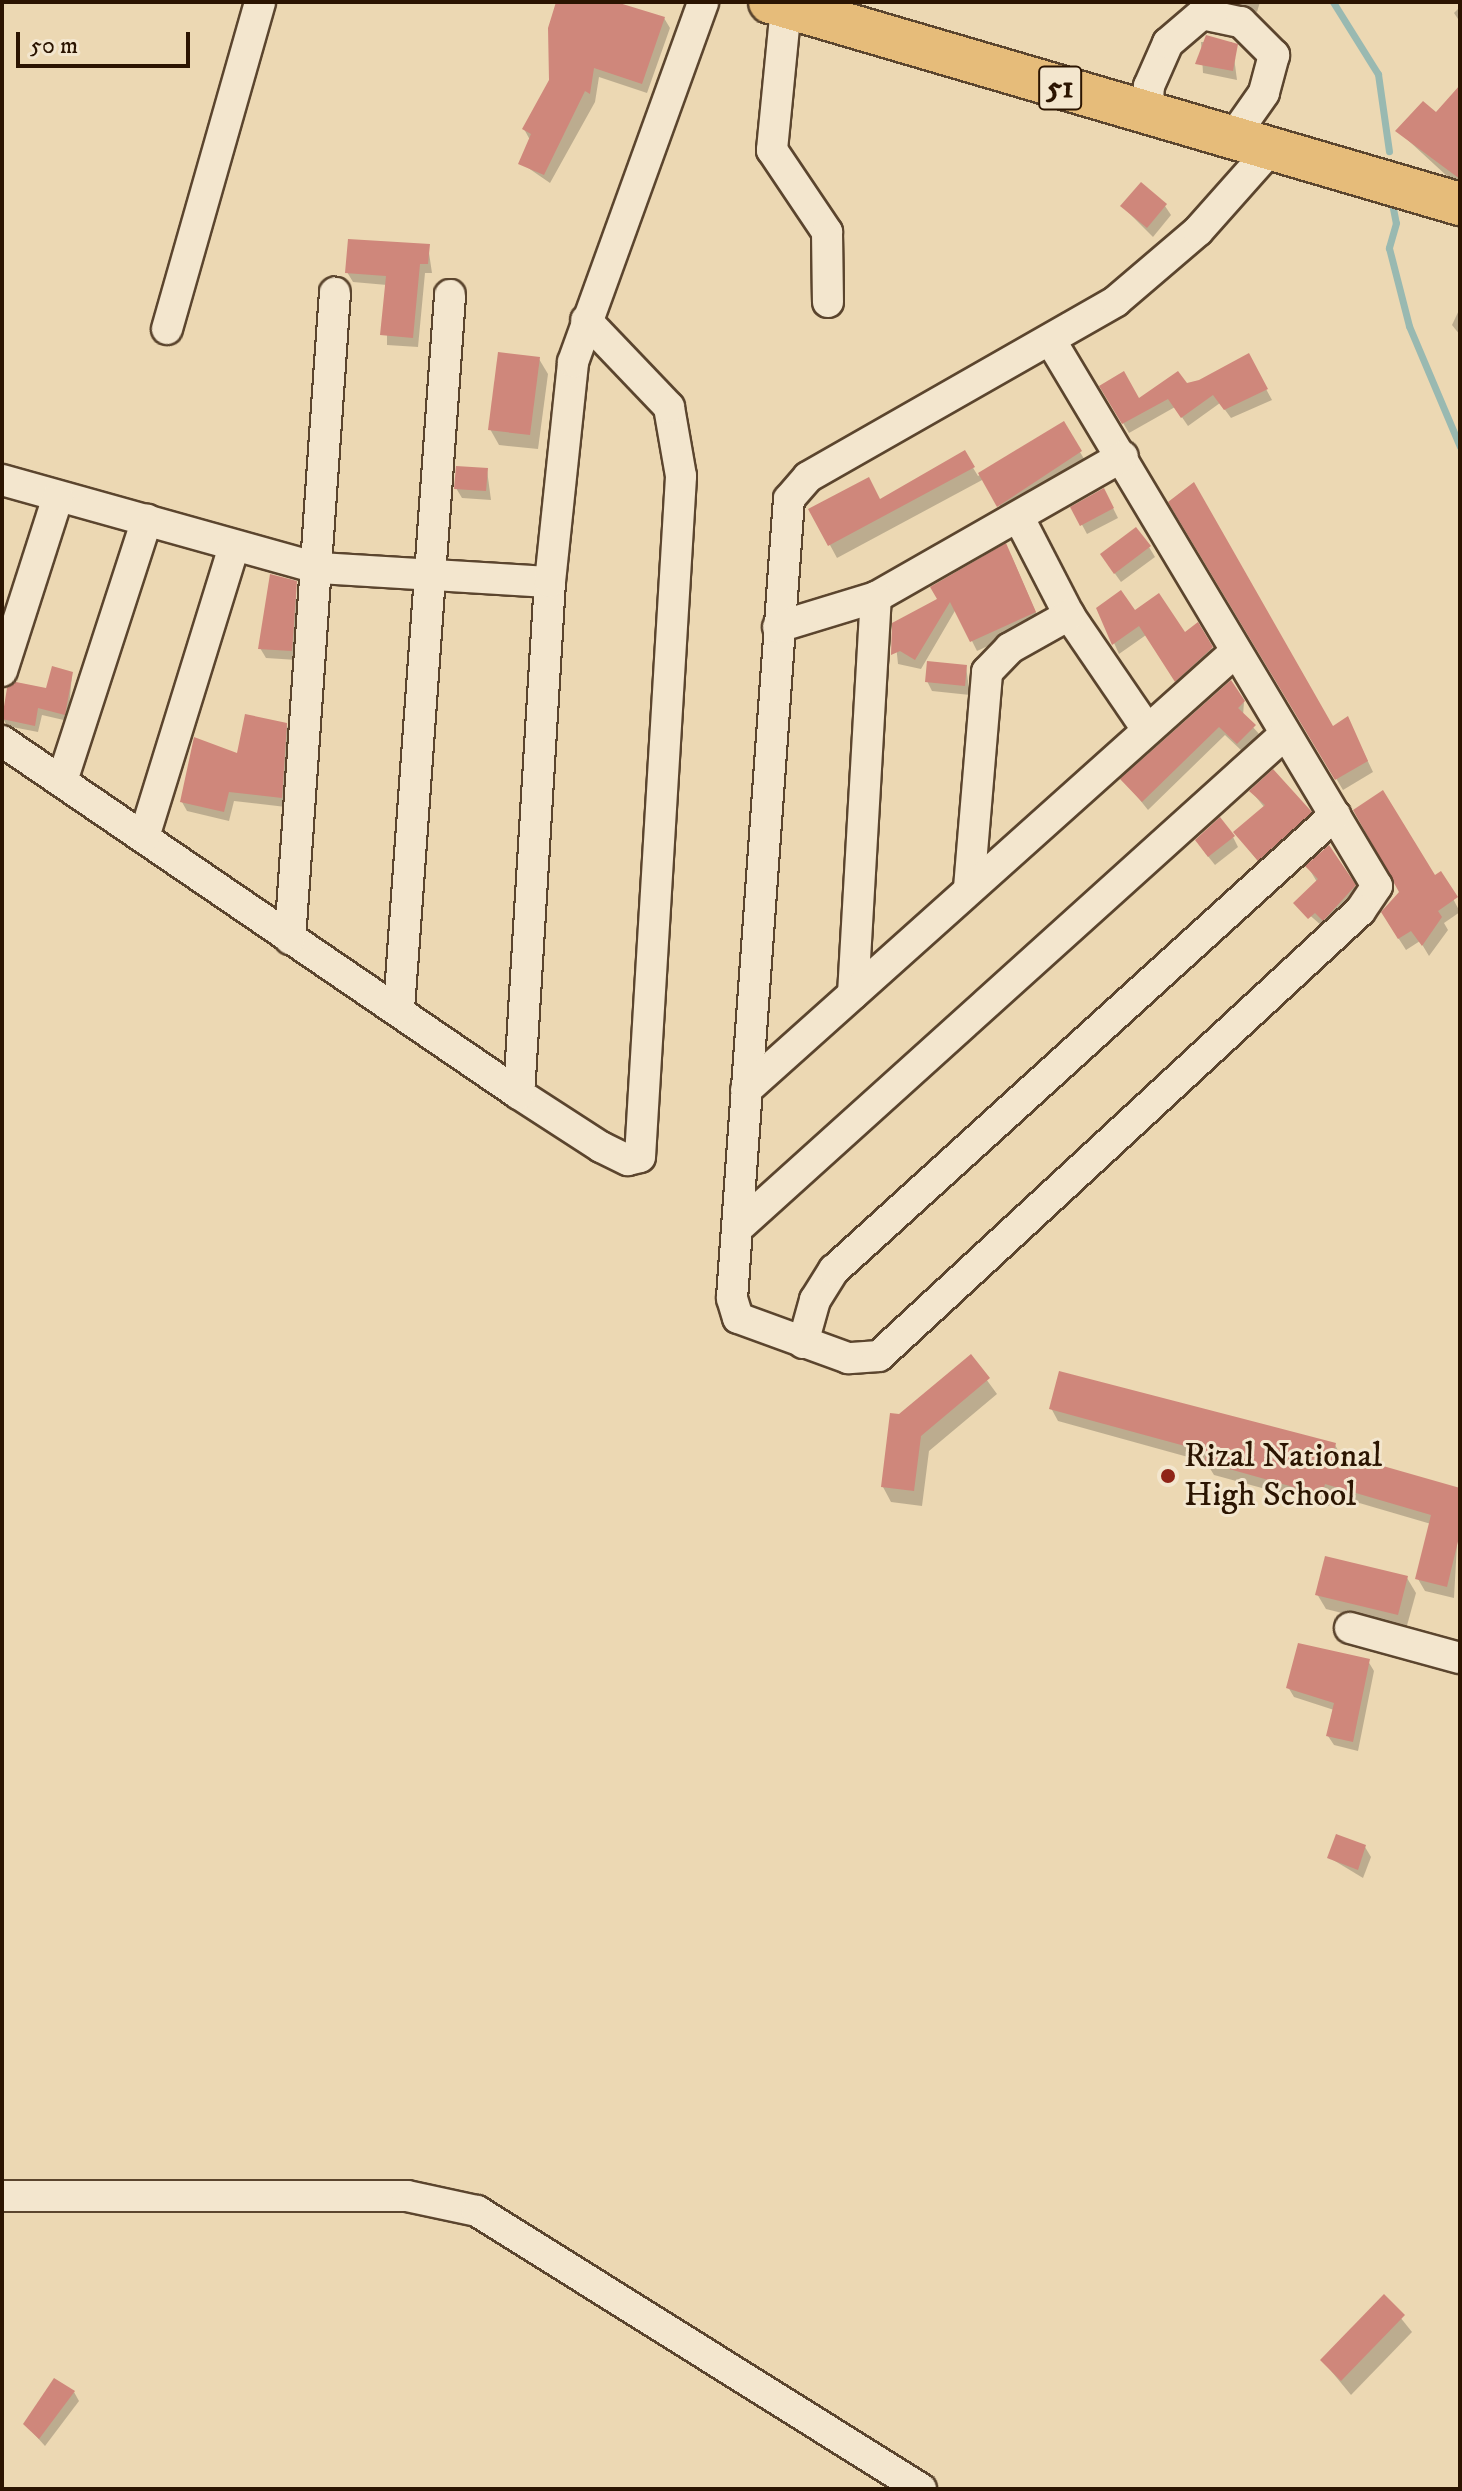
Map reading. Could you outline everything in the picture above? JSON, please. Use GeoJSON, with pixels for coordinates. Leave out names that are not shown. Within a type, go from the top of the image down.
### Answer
{"type":"FeatureCollection","features":[{"type":"Feature","properties":{"kind":"highway","name":"51"},"geometry":{"type":"LineString","coordinates":[[778,4],[1250,146],[1460,204]]}},
{"type":"Feature","properties":{"kind":"street"},"geometry":{"type":"LineString","coordinates":[[167,329],[260,2]]}},
{"type":"Feature","properties":{"kind":"street"},"geometry":{"type":"LineString","coordinates":[[519,1094],[550,582],[569,388],[586,320],[703,2]]}},
{"type":"Feature","properties":{"kind":"street"},"geometry":{"type":"LineString","coordinates":[[778,4],[772,150],[827,232],[828,302]]}},
{"type":"Feature","properties":{"kind":"street"},"geometry":{"type":"LineString","coordinates":[[1051,341],[1123,456],[1233,654],[1375,876],[1376,892],[1366,905],[879,1356],[848,1358],[803,1343],[733,1312],[742,1224],[746,1090],[786,508],[797,485],[1051,341],[1149,275],[1250,146],[1274,55],[1241,22],[1202,14],[1168,43],[1149,86],[1147,114]]}},
{"type":"Feature","properties":{"kind":"street"},"geometry":{"type":"LineString","coordinates":[[290,939],[335,293]]}},
{"type":"Feature","properties":{"kind":"street"},"geometry":{"type":"LineString","coordinates":[[399,1009],[450,295]]}},
{"type":"Feature","properties":{"kind":"street"},"geometry":{"type":"LineString","coordinates":[[2,741],[290,939],[399,1009],[519,1094],[601,1147],[628,1160],[640,1157],[681,476],[669,407],[586,320]]}},
{"type":"Feature","properties":{"kind":"street"},"geometry":{"type":"LineString","coordinates":[[778,627],[876,597],[1123,456]]}},
{"type":"Feature","properties":{"kind":"street"},"geometry":{"type":"LineString","coordinates":[[2,480],[318,568],[550,582]]}},
{"type":"Feature","properties":{"kind":"street"},"geometry":{"type":"LineString","coordinates":[[2,671],[58,497]]}},
{"type":"Feature","properties":{"kind":"street"},"geometry":{"type":"LineString","coordinates":[[1019,518],[1069,615],[1146,728]]}},
{"type":"Feature","properties":{"kind":"street"},"geometry":{"type":"LineString","coordinates":[[62,781],[147,519]]}},
{"type":"Feature","properties":{"kind":"street"},"geometry":{"type":"LineString","coordinates":[[144,837],[234,546]]}},
{"type":"Feature","properties":{"kind":"street"},"geometry":{"type":"LineString","coordinates":[[853,994],[876,597]]}},
{"type":"Feature","properties":{"kind":"street"},"geometry":{"type":"LineString","coordinates":[[969,888],[987,672],[1010,648],[1069,615]]}},
{"type":"Feature","properties":{"kind":"street"},"geometry":{"type":"LineString","coordinates":[[746,1090],[1146,728],[1233,654]]}},
{"type":"Feature","properties":{"kind":"street"},"geometry":{"type":"LineString","coordinates":[[742,1224],[1285,734]]}},
{"type":"Feature","properties":{"kind":"street"},"geometry":{"type":"LineString","coordinates":[[803,1343],[815,1300],[834,1270],[1335,815]]}},
{"type":"Feature","properties":{"kind":"street"},"geometry":{"type":"LineString","coordinates":[[1350,1628],[1460,1658]]}},
{"type":"Feature","properties":{"kind":"street"},"geometry":{"type":"LineString","coordinates":[[2,2196],[407,2196],[451,2203],[533,2242],[921,2489]]}},
{"type":"Feature","properties":{"kind":"building"},"geometry":{"type":"Polygon","coordinates":[[[556,2],[616,2],[665,17],[642,84],[594,68],[590,94],[585,91],[544,175],[518,164],[531,134],[522,129],[549,80],[548,28],[556,2]]]}},
{"type":"Feature","properties":{"kind":"building"},"geometry":{"type":"Polygon","coordinates":[[[1206,35],[1238,44],[1233,71],[1195,64],[1206,35]]]}},
{"type":"Feature","properties":{"kind":"building"},"geometry":{"type":"Polygon","coordinates":[[[1460,85],[1460,179],[1395,131],[1423,101],[1436,112],[1460,85]]]}},
{"type":"Feature","properties":{"kind":"building"},"geometry":{"type":"Polygon","coordinates":[[[1141,182],[1167,204],[1147,228],[1120,206],[1141,182]]]}},
{"type":"Feature","properties":{"kind":"building"},"geometry":{"type":"Polygon","coordinates":[[[348,239],[430,244],[428,264],[420,264],[413,338],[380,335],[386,276],[345,273],[348,239]]]}},
{"type":"Feature","properties":{"kind":"building"},"geometry":{"type":"Polygon","coordinates":[[[498,352],[540,357],[530,435],[488,430],[498,352]]]}},
{"type":"Feature","properties":{"kind":"building"},"geometry":{"type":"Polygon","coordinates":[[[1249,353],[1268,389],[1224,410],[1213,395],[1181,418],[1168,399],[1122,424],[1099,386],[1124,371],[1139,398],[1178,371],[1187,383],[1199,380],[1249,353]]]}},
{"type":"Feature","properties":{"kind":"building"},"geometry":{"type":"Polygon","coordinates":[[[1064,421],[1082,451],[997,507],[978,473],[1064,421]]]}},
{"type":"Feature","properties":{"kind":"building"},"geometry":{"type":"Polygon","coordinates":[[[965,450],[975,467],[828,546],[808,509],[869,477],[880,499],[965,450]]]}},
{"type":"Feature","properties":{"kind":"building"},"geometry":{"type":"Polygon","coordinates":[[[456,466],[488,468],[486,491],[454,489],[456,466]]]}},
{"type":"Feature","properties":{"kind":"building"},"geometry":{"type":"Polygon","coordinates":[[[1194,482],[1333,726],[1348,716],[1368,761],[1335,780],[1168,502],[1194,482]]]}},
{"type":"Feature","properties":{"kind":"building"},"geometry":{"type":"Polygon","coordinates":[[[1104,488],[1114,508],[1080,526],[1070,507],[1104,488]]]}},
{"type":"Feature","properties":{"kind":"building"},"geometry":{"type":"Polygon","coordinates":[[[1136,527],[1151,546],[1114,574],[1100,554],[1136,527]]]}},
{"type":"Feature","properties":{"kind":"building"},"geometry":{"type":"Polygon","coordinates":[[[1006,543],[1036,612],[970,642],[950,602],[915,660],[900,651],[891,655],[892,623],[937,599],[930,587],[1006,543]]]}},
{"type":"Feature","properties":{"kind":"building"},"geometry":{"type":"Polygon","coordinates":[[[270,574],[297,581],[292,651],[258,649],[270,574]]]}},
{"type":"Feature","properties":{"kind":"building"},"geometry":{"type":"Polygon","coordinates":[[[1121,590],[1135,610],[1159,593],[1185,632],[1198,622],[1213,647],[1175,682],[1139,626],[1112,645],[1096,608],[1121,590]]]}},
{"type":"Feature","properties":{"kind":"building"},"geometry":{"type":"Polygon","coordinates":[[[927,661],[967,665],[965,686],[925,682],[927,661]]]}},
{"type":"Feature","properties":{"kind":"building"},"geometry":{"type":"Polygon","coordinates":[[[52,666],[73,672],[65,715],[38,708],[35,726],[2,719],[7,688],[16,682],[46,688],[52,666]]]}},
{"type":"Feature","properties":{"kind":"building"},"geometry":{"type":"Polygon","coordinates":[[[1231,680],[1245,701],[1238,708],[1256,725],[1237,744],[1219,727],[1142,802],[1120,779],[1231,680]]]}},
{"type":"Feature","properties":{"kind":"building"},"geometry":{"type":"Polygon","coordinates":[[[245,714],[287,723],[282,798],[229,792],[224,812],[180,802],[194,737],[237,753],[245,714]]]}},
{"type":"Feature","properties":{"kind":"building"},"geometry":{"type":"Polygon","coordinates":[[[1273,769],[1312,812],[1258,861],[1233,832],[1265,805],[1249,791],[1273,769]]]}},
{"type":"Feature","properties":{"kind":"building"},"geometry":{"type":"Polygon","coordinates":[[[1383,790],[1435,875],[1441,871],[1458,897],[1438,911],[1442,917],[1422,946],[1411,931],[1398,939],[1381,912],[1399,892],[1353,810],[1383,790]]]}},
{"type":"Feature","properties":{"kind":"building"},"geometry":{"type":"Polygon","coordinates":[[[1220,817],[1235,836],[1208,857],[1195,840],[1220,817]]]}},
{"type":"Feature","properties":{"kind":"building"},"geometry":{"type":"Polygon","coordinates":[[[1329,845],[1356,885],[1323,921],[1315,913],[1308,919],[1293,903],[1318,879],[1305,866],[1329,845]]]}},
{"type":"Feature","properties":{"kind":"building"},"geometry":{"type":"Polygon","coordinates":[[[971,1354],[990,1378],[921,1436],[914,1491],[881,1487],[890,1413],[899,1414],[971,1354]]]}},
{"type":"Feature","properties":{"kind":"building"},"geometry":{"type":"Polygon","coordinates":[[[1059,1371],[1336,1443],[1334,1452],[1460,1488],[1460,1533],[1447,1587],[1415,1579],[1431,1515],[1325,1484],[1322,1495],[1204,1462],[1207,1452],[1049,1409],[1059,1371]]]}},
{"type":"Feature","properties":{"kind":"building"},"geometry":{"type":"Polygon","coordinates":[[[1325,1556],[1408,1576],[1398,1615],[1315,1595],[1325,1556]]]}},
{"type":"Feature","properties":{"kind":"building"},"geometry":{"type":"Polygon","coordinates":[[[1298,1643],[1370,1659],[1353,1742],[1326,1736],[1334,1703],[1286,1688],[1298,1643]]]}},
{"type":"Feature","properties":{"kind":"building"},"geometry":{"type":"Polygon","coordinates":[[[1336,1834],[1366,1845],[1358,1870],[1327,1858],[1336,1834]]]}},
{"type":"Feature","properties":{"kind":"building"},"geometry":{"type":"Polygon","coordinates":[[[1384,2294],[1405,2315],[1341,2381],[1320,2360],[1384,2294]]]}},
{"type":"Feature","properties":{"kind":"building"},"geometry":{"type":"Polygon","coordinates":[[[54,2378],[75,2391],[39,2439],[23,2424],[54,2378]]]}},
{"type":"Feature","properties":{"kind":"waterway"},"geometry":{"type":"LineString","coordinates":[[1333,2],[1378,74],[1389,151]]}},
{"type":"Feature","properties":{"kind":"waterway"},"geometry":{"type":"LineString","coordinates":[[1391,198],[1396,223],[1389,248],[1409,326],[1460,447]]}},
{"type":"Feature","properties":{"kind":"place","name":"Rizal National High School"},"geometry":{"type":"Point","coordinates":[1168,1476]}}]}
